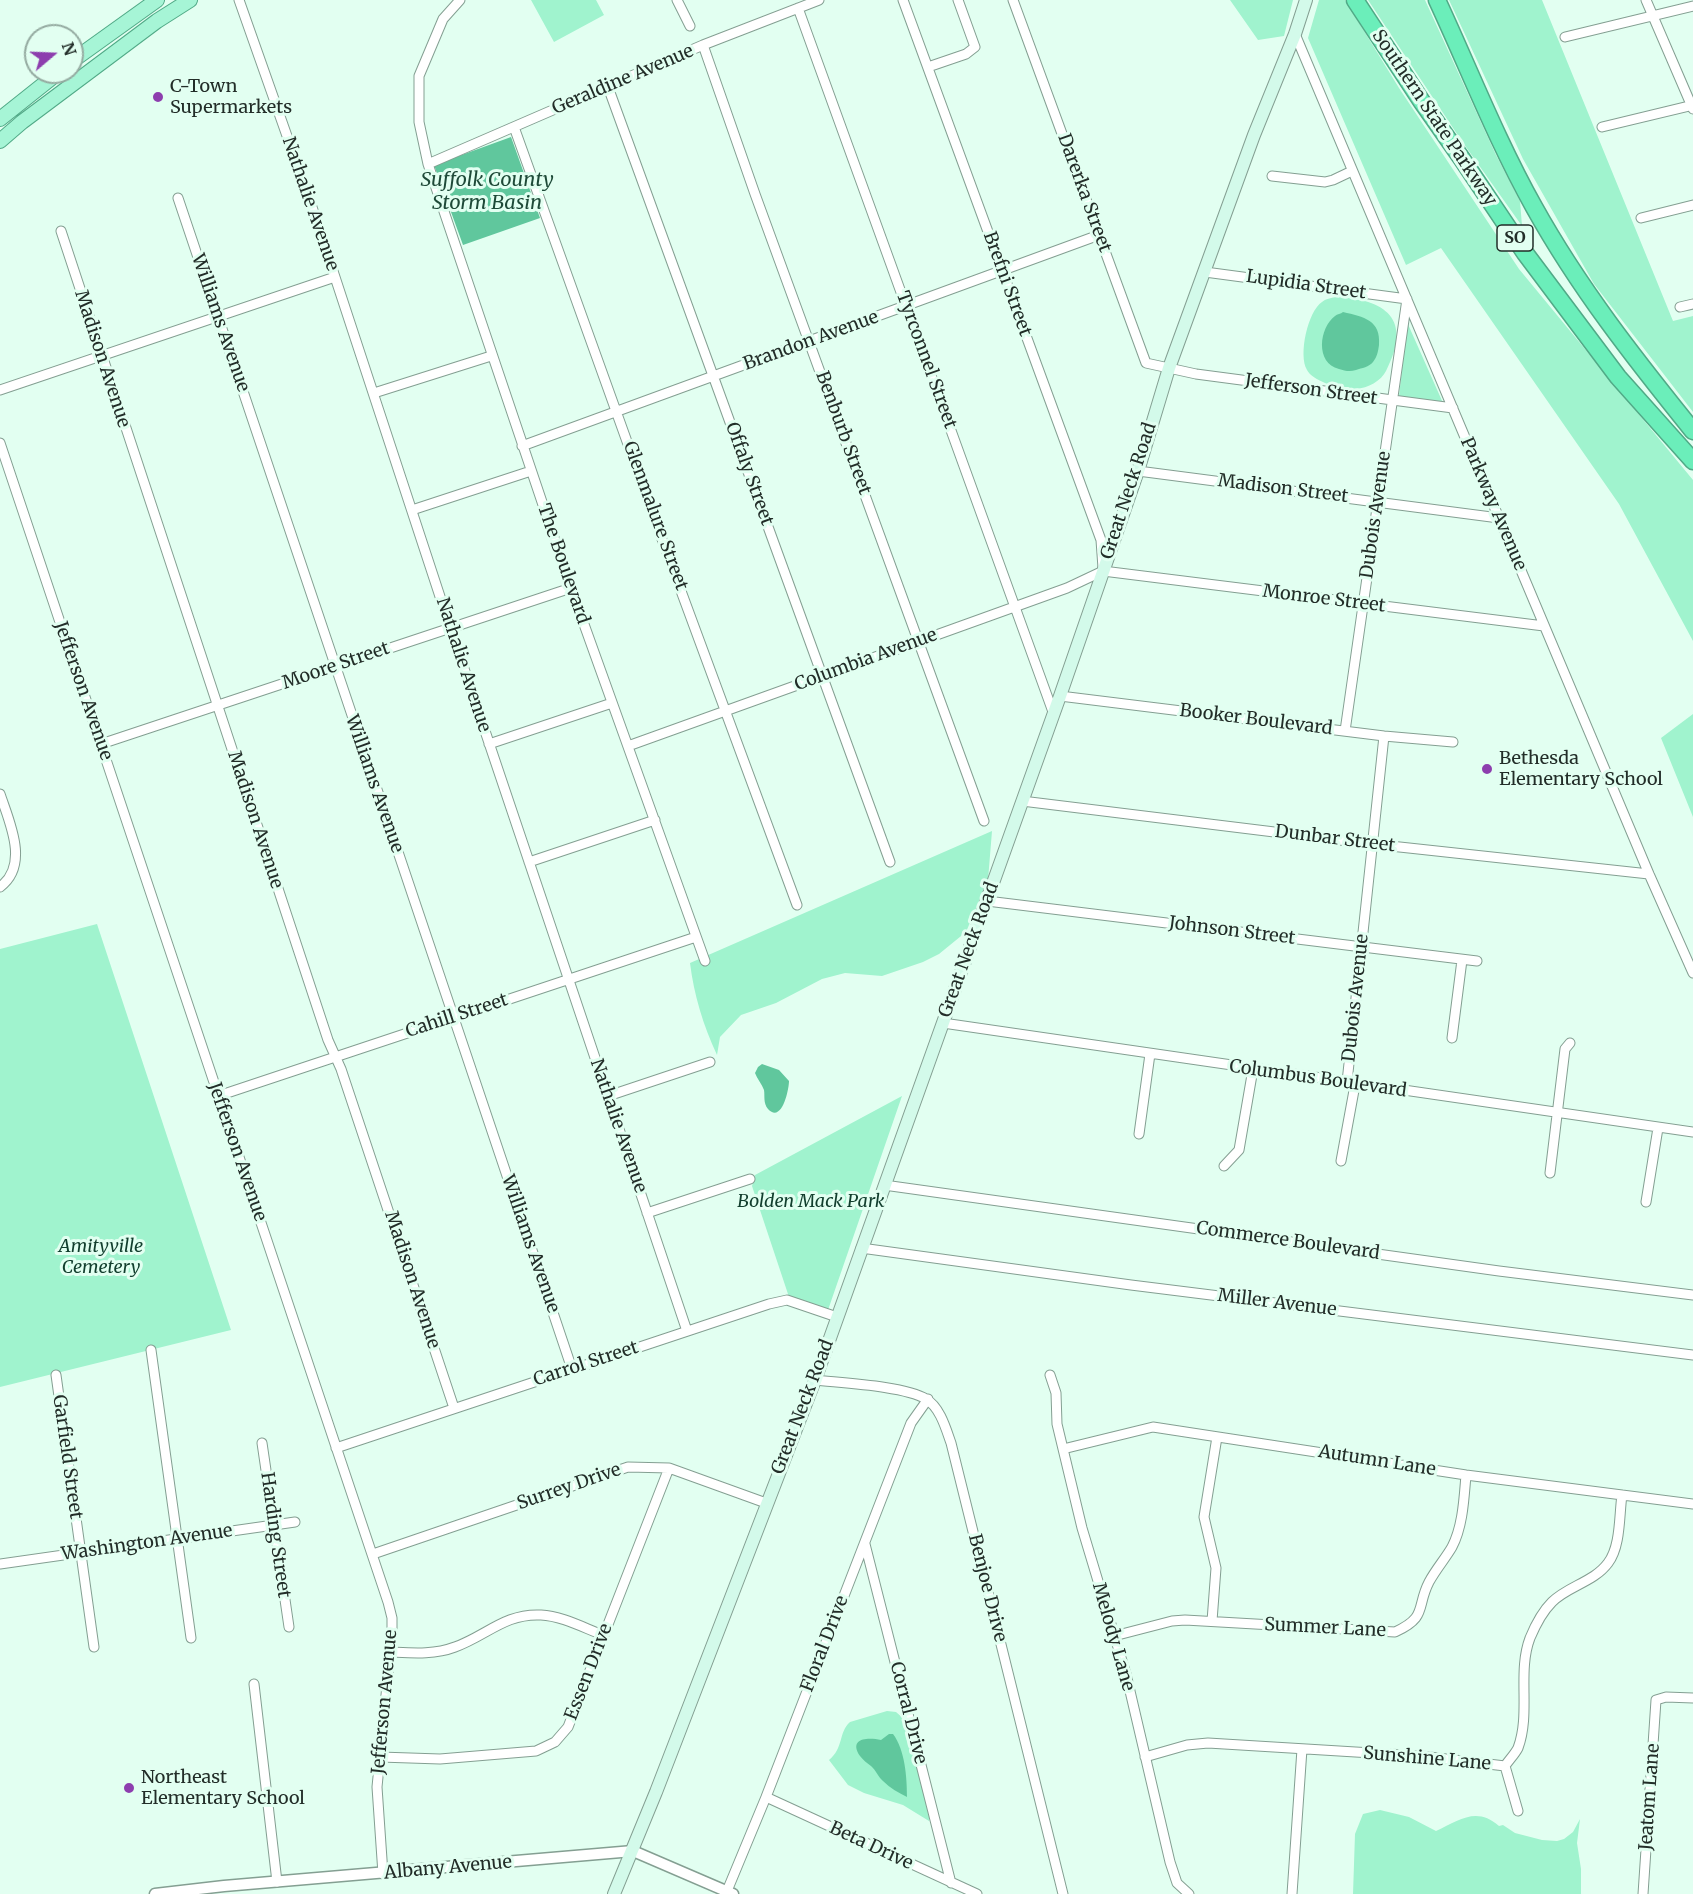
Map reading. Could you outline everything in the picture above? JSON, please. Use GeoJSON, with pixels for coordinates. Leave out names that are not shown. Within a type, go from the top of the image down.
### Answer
{"type":"FeatureCollection","features":[{"type":"Feature","properties":{"kind":"highway","name":"Southern State Parkway"},"geometry":{"type":"LineString","coordinates":[[1355,0],[1525,253],[1618,377],[1693,461]]}},
{"type":"Feature","properties":{"kind":"highway","name":"Southern State Parkway"},"geometry":{"type":"LineString","coordinates":[[1437,0],[1503,148],[1556,245],[1610,326],[1693,431]]}},
{"type":"Feature","properties":{"kind":"main road"},"geometry":{"type":"LineString","coordinates":[[84,53],[158,0]]}},
{"type":"Feature","properties":{"kind":"main road"},"geometry":{"type":"LineString","coordinates":[[44,84],[1,118],[5,136],[157,21],[190,0]]}},
{"type":"Feature","properties":{"kind":"main road","name":"Great Neck Road"},"geometry":{"type":"LineString","coordinates":[[614,1894],[633,1851],[815,1380],[1060,696],[1138,471],[1169,368],[1306,0]]}},
{"type":"Feature","properties":{"kind":"street","name":"Nathalie Avenue"},"geometry":{"type":"LineString","coordinates":[[239,0],[335,277],[489,744],[687,1330]]}},
{"type":"Feature","properties":{"kind":"street","name":"The Boulevard"},"geometry":{"type":"LineString","coordinates":[[460,0],[443,19],[419,76],[419,122],[428,164],[571,588],[705,961]]}},
{"type":"Feature","properties":{"kind":"street"},"geometry":{"type":"LineString","coordinates":[[677,0],[690,26]]}},
{"type":"Feature","properties":{"kind":"street","name":"Geraldine Avenue"},"geometry":{"type":"LineString","coordinates":[[428,164],[703,45],[819,0]]}},
{"type":"Feature","properties":{"kind":"street","name":"Brefni Street"},"geometry":{"type":"LineString","coordinates":[[903,0],[1101,540],[1103,571]]}},
{"type":"Feature","properties":{"kind":"street"},"geometry":{"type":"LineString","coordinates":[[928,67],[966,54],[975,47],[958,0]]}},
{"type":"Feature","properties":{"kind":"street","name":"Darerka Street"},"geometry":{"type":"LineString","coordinates":[[1013,0],[1146,363],[1169,368]]}},
{"type":"Feature","properties":{"kind":"street"},"geometry":{"type":"LineString","coordinates":[[1602,127],[1692,106],[1646,0]]}},
{"type":"Feature","properties":{"kind":"street"},"geometry":{"type":"LineString","coordinates":[[1565,37],[1693,6]]}},
{"type":"Feature","properties":{"kind":"street","name":"Tyrconnel Street"},"geometry":{"type":"LineString","coordinates":[[798,8],[1053,712]]}},
{"type":"Feature","properties":{"kind":"street","name":"Parkway Avenue"},"geometry":{"type":"LineString","coordinates":[[1295,34],[1649,874],[1693,973]]}},
{"type":"Feature","properties":{"kind":"street","name":"Benburb Street"},"geometry":{"type":"LineString","coordinates":[[703,45],[984,821]]}},
{"type":"Feature","properties":{"kind":"street","name":"Offaly Street"},"geometry":{"type":"LineString","coordinates":[[608,87],[890,862]]}},
{"type":"Feature","properties":{"kind":"street","name":"Glenmalure Street"},"geometry":{"type":"LineString","coordinates":[[514,127],[797,905]]}},
{"type":"Feature","properties":{"kind":"street"},"geometry":{"type":"LineString","coordinates":[[1272,176],[1325,182],[1352,171]]}},
{"type":"Feature","properties":{"kind":"street","name":"Williams Avenue"},"geometry":{"type":"LineString","coordinates":[[178,198],[452,1018],[572,1369]]}},
{"type":"Feature","properties":{"kind":"street"},"geometry":{"type":"LineString","coordinates":[[1641,218],[1693,205]]}},
{"type":"Feature","properties":{"kind":"street","name":"Madison Avenue"},"geometry":{"type":"LineString","coordinates":[[61,231],[324,1029],[454,1408]]}},
{"type":"Feature","properties":{"kind":"street","name":"Brandon Avenue"},"geometry":{"type":"LineString","coordinates":[[522,446],[1099,235]]}},
{"type":"Feature","properties":{"kind":"street","name":"Lupidia Street"},"geometry":{"type":"LineString","coordinates":[[1205,272],[1407,298]]}},
{"type":"Feature","properties":{"kind":"street"},"geometry":{"type":"LineString","coordinates":[[0,390],[335,277]]}},
{"type":"Feature","properties":{"kind":"street","name":"Dubois Avenue"},"geometry":{"type":"LineString","coordinates":[[1345,731],[1407,298]]}},
{"type":"Feature","properties":{"kind":"street"},"geometry":{"type":"LineString","coordinates":[[1680,308],[1693,304]]}},
{"type":"Feature","properties":{"kind":"street"},"geometry":{"type":"LineString","coordinates":[[374,393],[491,356]]}},
{"type":"Feature","properties":{"kind":"street","name":"Jefferson Street"},"geometry":{"type":"LineString","coordinates":[[1169,368],[1196,374],[1453,408]]}},
{"type":"Feature","properties":{"kind":"street","name":"Jefferson Avenue"},"geometry":{"type":"LineString","coordinates":[[0,443],[373,1554],[392,1618],[377,1787],[383,1874]]}},
{"type":"Feature","properties":{"kind":"street"},"geometry":{"type":"LineString","coordinates":[[412,510],[531,471]]}},
{"type":"Feature","properties":{"kind":"street","name":"Madison Street"},"geometry":{"type":"LineString","coordinates":[[1138,471],[1499,518]]}},
{"type":"Feature","properties":{"kind":"street","name":"Monroe Street"},"geometry":{"type":"LineString","coordinates":[[1103,571],[1544,626]]}},
{"type":"Feature","properties":{"kind":"street","name":"Columbia Avenue"},"geometry":{"type":"LineString","coordinates":[[628,746],[1071,587],[1103,571]]}},
{"type":"Feature","properties":{"kind":"street","name":"Moore Street"},"geometry":{"type":"LineString","coordinates":[[101,744],[571,588]]}},
{"type":"Feature","properties":{"kind":"street","name":"Booker Boulevard"},"geometry":{"type":"LineString","coordinates":[[1060,696],[1384,736],[1453,742]]}},
{"type":"Feature","properties":{"kind":"street"},"geometry":{"type":"LineString","coordinates":[[489,744],[612,703]]}},
{"type":"Feature","properties":{"kind":"street","name":"Dubois Avenue"},"geometry":{"type":"LineString","coordinates":[[1341,1161],[1351,1083],[1361,946],[1384,736]]}},
{"type":"Feature","properties":{"kind":"street"},"geometry":{"type":"LineString","coordinates":[[0,794],[14,839],[16,856],[13,869],[0,887]]}},
{"type":"Feature","properties":{"kind":"street","name":"Dunbar Street"},"geometry":{"type":"LineString","coordinates":[[1022,801],[1372,844],[1649,874]]}},
{"type":"Feature","properties":{"kind":"street"},"geometry":{"type":"LineString","coordinates":[[529,862],[655,820]]}},
{"type":"Feature","properties":{"kind":"street","name":"Johnson Street"},"geometry":{"type":"LineString","coordinates":[[987,901],[1477,961]]}},
{"type":"Feature","properties":{"kind":"street","name":"Cahill Street"},"geometry":{"type":"LineString","coordinates":[[218,1096],[696,937]]}},
{"type":"Feature","properties":{"kind":"street"},"geometry":{"type":"LineString","coordinates":[[1452,1038],[1462,960]]}},
{"type":"Feature","properties":{"kind":"street","name":"Columbus Boulevard"},"geometry":{"type":"LineString","coordinates":[[943,1023],[1693,1132]]}},
{"type":"Feature","properties":{"kind":"street"},"geometry":{"type":"LineString","coordinates":[[1550,1173],[1564,1050],[1570,1043]]}},
{"type":"Feature","properties":{"kind":"street"},"geometry":{"type":"LineString","coordinates":[[1139,1134],[1150,1054]]}},
{"type":"Feature","properties":{"kind":"street"},"geometry":{"type":"LineString","coordinates":[[608,1096],[710,1062]]}},
{"type":"Feature","properties":{"kind":"street"},"geometry":{"type":"LineString","coordinates":[[1224,1166],[1239,1150],[1253,1069]]}},
{"type":"Feature","properties":{"kind":"street"},"geometry":{"type":"LineString","coordinates":[[1646,1202],[1658,1128]]}},
{"type":"Feature","properties":{"kind":"street"},"geometry":{"type":"LineString","coordinates":[[647,1213],[750,1179]]}},
{"type":"Feature","properties":{"kind":"street","name":"Commerce Boulevard"},"geometry":{"type":"LineString","coordinates":[[884,1185],[1498,1271],[1693,1295]]}},
{"type":"Feature","properties":{"kind":"street","name":"Miller Avenue"},"geometry":{"type":"LineString","coordinates":[[861,1248],[1693,1355]]}},
{"type":"Feature","properties":{"kind":"street","name":"Carrol Street"},"geometry":{"type":"LineString","coordinates":[[336,1448],[769,1304],[787,1300],[837,1317]]}},
{"type":"Feature","properties":{"kind":"street"},"geometry":{"type":"LineString","coordinates":[[151,1350],[191,1638]]}},
{"type":"Feature","properties":{"kind":"street","name":"Garfield Street"},"geometry":{"type":"LineString","coordinates":[[56,1375],[94,1647]]}},
{"type":"Feature","properties":{"kind":"street","name":"Melody Lane"},"geometry":{"type":"LineString","coordinates":[[1050,1375],[1056,1393],[1057,1424],[1082,1528],[1126,1674],[1170,1862],[1177,1883],[1189,1894]]}},
{"type":"Feature","properties":{"kind":"street"},"geometry":{"type":"LineString","coordinates":[[815,1380],[906,1391],[928,1399]]}},
{"type":"Feature","properties":{"kind":"street","name":"Floral Drive"},"geometry":{"type":"LineString","coordinates":[[730,1893],[911,1423],[928,1399]]}},
{"type":"Feature","properties":{"kind":"street","name":"Benjoe Drive"},"geometry":{"type":"LineString","coordinates":[[928,1399],[942,1418],[951,1443],[1063,1894]]}},
{"type":"Feature","properties":{"kind":"street","name":"Autumn Lane"},"geometry":{"type":"LineString","coordinates":[[1063,1449],[1153,1427],[1466,1474],[1693,1504]]}},
{"type":"Feature","properties":{"kind":"street"},"geometry":{"type":"LineString","coordinates":[[1212,1621],[1216,1568],[1204,1517],[1217,1437]]}},
{"type":"Feature","properties":{"kind":"street","name":"Harding Street"},"geometry":{"type":"LineString","coordinates":[[262,1443],[289,1627]]}},
{"type":"Feature","properties":{"kind":"street","name":"Surrey Drive"},"geometry":{"type":"LineString","coordinates":[[373,1554],[628,1467],[669,1468],[766,1503]]}},
{"type":"Feature","properties":{"kind":"street","name":"Essen Drive"},"geometry":{"type":"LineString","coordinates":[[380,1757],[440,1759],[517,1753],[536,1751],[555,1742],[568,1727],[669,1468]]}},
{"type":"Feature","properties":{"kind":"street","name":"Summer Lane"},"geometry":{"type":"LineString","coordinates":[[1114,1636],[1172,1621],[1212,1621],[1395,1632],[1402,1629],[1417,1618],[1423,1605],[1428,1583],[1453,1545],[1460,1521],[1466,1474]]}},
{"type":"Feature","properties":{"kind":"street","name":"Sunshine Lane"},"geometry":{"type":"LineString","coordinates":[[1145,1756],[1187,1745],[1208,1743],[1421,1756],[1505,1766],[1517,1750],[1521,1735],[1525,1661],[1530,1639],[1539,1619],[1552,1602],[1596,1575],[1609,1562],[1616,1544],[1622,1495]]}},
{"type":"Feature","properties":{"kind":"street","name":"Washington Avenue"},"geometry":{"type":"LineString","coordinates":[[0,1564],[295,1522]]}},
{"type":"Feature","properties":{"kind":"street","name":"Corral Drive"},"geometry":{"type":"LineString","coordinates":[[865,1544],[951,1883]]}},
{"type":"Feature","properties":{"kind":"street"},"geometry":{"type":"LineString","coordinates":[[390,1652],[429,1653],[454,1648],[490,1627],[512,1618],[541,1615],[603,1635]]}},
{"type":"Feature","properties":{"kind":"street"},"geometry":{"type":"LineString","coordinates":[[254,1684],[277,1881]]}},
{"type":"Feature","properties":{"kind":"street","name":"Jeatom Lane"},"geometry":{"type":"LineString","coordinates":[[1643,1894],[1656,1700],[1666,1697],[1693,1698]]}},
{"type":"Feature","properties":{"kind":"street"},"geometry":{"type":"LineString","coordinates":[[1292,1894],[1302,1749]]}},
{"type":"Feature","properties":{"kind":"street"},"geometry":{"type":"LineString","coordinates":[[1505,1766],[1518,1811]]}},
{"type":"Feature","properties":{"kind":"street","name":"Beta Drive"},"geometry":{"type":"LineString","coordinates":[[766,1797],[977,1894]]}},
{"type":"Feature","properties":{"kind":"street","name":"Albany Avenue"},"geometry":{"type":"LineString","coordinates":[[155,1894],[219,1890],[277,1881],[383,1874],[633,1851],[730,1893]]}},
{"type":"Feature","properties":{"kind":"green space"},"geometry":{"type":"Polygon","coordinates":[[[531,0],[596,0],[604,15],[554,42],[531,0]]]}},
{"type":"Feature","properties":{"kind":"green space"},"geometry":{"type":"Polygon","coordinates":[[[1230,0],[1293,0],[1284,36],[1258,40],[1230,0]]]}},
{"type":"Feature","properties":{"kind":"green space"},"geometry":{"type":"Polygon","coordinates":[[[1319,0],[1345,0],[1399,88],[1519,269],[1693,480],[1693,641],[1619,504],[1441,248],[1406,265],[1308,38],[1319,0]]]}},
{"type":"Feature","properties":{"kind":"green space"},"geometry":{"type":"Polygon","coordinates":[[[1368,0],[1425,0],[1496,155],[1520,201],[1522,226],[1461,140],[1368,0]]]}},
{"type":"Feature","properties":{"kind":"green space"},"geometry":{"type":"Polygon","coordinates":[[[1449,0],[1542,0],[1673,321],[1693,316],[1693,412],[1594,284],[1523,159],[1449,0]]]}},
{"type":"Feature","properties":{"kind":"green space"},"geometry":{"type":"Polygon","coordinates":[[[1335,297],[1368,302],[1381,308],[1390,315],[1395,325],[1397,338],[1394,353],[1386,371],[1377,381],[1365,387],[1351,389],[1329,384],[1310,374],[1304,363],[1304,344],[1312,314],[1323,301],[1335,297]]]}},
{"type":"Feature","properties":{"kind":"green space"},"geometry":{"type":"Polygon","coordinates":[[[1407,322],[1443,403],[1399,396],[1407,322]]]}},
{"type":"Feature","properties":{"kind":"green space"},"geometry":{"type":"Polygon","coordinates":[[[1693,714],[1693,817],[1661,738],[1693,714]]]}},
{"type":"Feature","properties":{"kind":"green space"},"geometry":{"type":"Polygon","coordinates":[[[992,831],[988,880],[966,932],[939,954],[882,976],[845,973],[822,979],[776,1003],[741,1015],[720,1037],[717,1055],[700,1010],[690,963],[992,831]]]}},
{"type":"Feature","properties":{"kind":"green space","name":"Amityville Cemetery"},"geometry":{"type":"Polygon","coordinates":[[[97,924],[231,1330],[0,1387],[0,949],[97,924]]]}},
{"type":"Feature","properties":{"kind":"green space","name":"Bolden Mack Park"},"geometry":{"type":"Polygon","coordinates":[[[902,1096],[828,1310],[789,1297],[752,1186],[755,1175],[902,1096]]]}},
{"type":"Feature","properties":{"kind":"green space"},"geometry":{"type":"Polygon","coordinates":[[[887,1711],[896,1712],[904,1719],[929,1809],[929,1821],[903,1805],[864,1793],[848,1785],[829,1760],[837,1751],[846,1726],[850,1722],[887,1711]]]}},
{"type":"Feature","properties":{"kind":"green space"},"geometry":{"type":"Polygon","coordinates":[[[1380,1810],[1409,1817],[1436,1831],[1460,1819],[1475,1816],[1491,1820],[1499,1826],[1503,1825],[1515,1833],[1542,1840],[1557,1841],[1573,1832],[1580,1819],[1577,1843],[1581,1869],[1581,1894],[1353,1894],[1355,1834],[1363,1814],[1380,1810]]]}},
{"type":"Feature","properties":{"kind":"water","name":"Suffolk County Storm Basin"},"geometry":{"type":"Polygon","coordinates":[[[511,137],[540,218],[463,245],[434,165],[511,137]]]}},
{"type":"Feature","properties":{"kind":"water"},"geometry":{"type":"Polygon","coordinates":[[[1343,312],[1370,321],[1379,337],[1378,352],[1373,362],[1352,371],[1331,365],[1323,353],[1323,336],[1326,328],[1335,316],[1343,312]]]}},
{"type":"Feature","properties":{"kind":"water"},"geometry":{"type":"Polygon","coordinates":[[[762,1064],[779,1070],[789,1081],[784,1104],[777,1112],[766,1107],[764,1090],[755,1073],[762,1064]]]}},
{"type":"Feature","properties":{"kind":"water"},"geometry":{"type":"Polygon","coordinates":[[[893,1734],[897,1740],[903,1756],[907,1797],[881,1779],[857,1750],[856,1745],[861,1740],[881,1740],[893,1734]]]}},
{"type":"Feature","properties":{"kind":"place","name":"C‑Town Supermarkets"},"geometry":{"type":"Point","coordinates":[158,97]}},
{"type":"Feature","properties":{"kind":"place","name":"Bethesda Elementary School"},"geometry":{"type":"Point","coordinates":[1487,769]}},
{"type":"Feature","properties":{"kind":"place","name":"Northeast Elementary School"},"geometry":{"type":"Point","coordinates":[129,1788]}}]}
